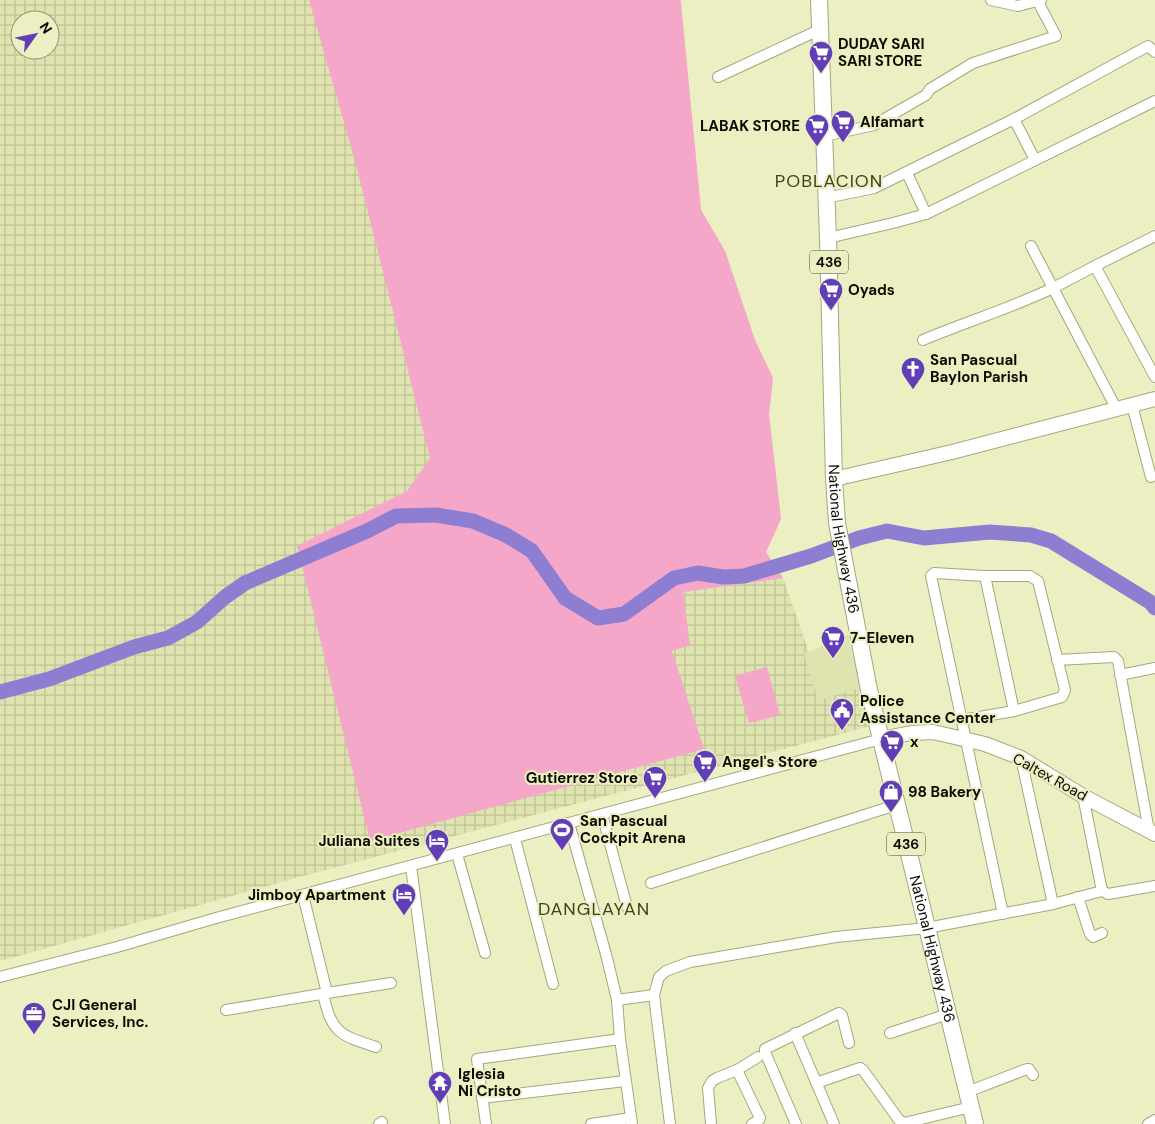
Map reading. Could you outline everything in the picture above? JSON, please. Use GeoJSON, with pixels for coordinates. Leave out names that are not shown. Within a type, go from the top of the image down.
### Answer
{"type":"FeatureCollection","features":[{"type":"Feature","properties":{"kind":"main road","name":"National Highway 436"},"geometry":{"type":"LineString","coordinates":[[819,0],[837,523],[869,690],[975,1124]]}},
{"type":"Feature","properties":{"kind":"street"},"geometry":{"type":"LineString","coordinates":[[824,136],[874,125],[926,95],[930,89],[972,63],[1056,36],[1039,1],[1018,6],[991,0]]}},
{"type":"Feature","properties":{"kind":"street"},"geometry":{"type":"LineString","coordinates":[[718,77],[819,30]]}},
{"type":"Feature","properties":{"kind":"street"},"geometry":{"type":"LineString","coordinates":[[826,198],[874,188],[1014,119],[1148,46],[1155,52]]}},
{"type":"Feature","properties":{"kind":"street"},"geometry":{"type":"LineString","coordinates":[[828,238],[926,214],[1155,101]]}},
{"type":"Feature","properties":{"kind":"street"},"geometry":{"type":"LineString","coordinates":[[1014,119],[1035,160]]}},
{"type":"Feature","properties":{"kind":"street"},"geometry":{"type":"LineString","coordinates":[[906,173],[926,214]]}},
{"type":"Feature","properties":{"kind":"street"},"geometry":{"type":"LineString","coordinates":[[923,340],[954,326],[1030,300],[1155,236]]}},
{"type":"Feature","properties":{"kind":"street"},"geometry":{"type":"LineString","coordinates":[[1031,246],[1116,408]]}},
{"type":"Feature","properties":{"kind":"street"},"geometry":{"type":"LineString","coordinates":[[1095,266],[1155,378]]}},
{"type":"Feature","properties":{"kind":"street"},"geometry":{"type":"LineString","coordinates":[[834,479],[952,452],[1155,399]]}},
{"type":"Feature","properties":{"kind":"street"},"geometry":{"type":"LineString","coordinates":[[1132,405],[1151,477]]}},
{"type":"Feature","properties":{"kind":"street"},"geometry":{"type":"LineString","coordinates":[[962,720],[1014,711],[1062,698],[1065,690],[1038,581],[1030,576],[934,573],[931,576],[1003,914]]}},
{"type":"Feature","properties":{"kind":"street"},"geometry":{"type":"LineString","coordinates":[[985,576],[1014,711]]}},
{"type":"Feature","properties":{"kind":"street"},"geometry":{"type":"LineString","coordinates":[[1057,660],[1114,657],[1118,661],[1152,832]]}},
{"type":"Feature","properties":{"kind":"street"},"geometry":{"type":"LineString","coordinates":[[1120,675],[1155,668]]}},
{"type":"Feature","properties":{"kind":"street","name":"Caltex Road"},"geometry":{"type":"LineString","coordinates":[[881,739],[933,732],[985,744],[1021,758],[1083,796],[1152,832]]}},
{"type":"Feature","properties":{"kind":"street"},"geometry":{"type":"LineString","coordinates":[[0,977],[117,947],[216,918],[881,739]]}},
{"type":"Feature","properties":{"kind":"street"},"geometry":{"type":"LineString","coordinates":[[1021,758],[1053,904]]}},
{"type":"Feature","properties":{"kind":"street"},"geometry":{"type":"LineString","coordinates":[[1083,796],[1101,890]]}},
{"type":"Feature","properties":{"kind":"street"},"geometry":{"type":"LineString","coordinates":[[651,883],[896,805]]}},
{"type":"Feature","properties":{"kind":"street"},"geometry":{"type":"LineString","coordinates":[[602,814],[627,907]]}},
{"type":"Feature","properties":{"kind":"street"},"geometry":{"type":"LineString","coordinates":[[569,823],[617,1000],[620,1039],[631,1121],[591,1124]]}},
{"type":"Feature","properties":{"kind":"street"},"geometry":{"type":"LineString","coordinates":[[515,839],[553,984]]}},
{"type":"Feature","properties":{"kind":"street"},"geometry":{"type":"LineString","coordinates":[[456,854],[485,953]]}},
{"type":"Feature","properties":{"kind":"street"},"geometry":{"type":"LineString","coordinates":[[412,866],[445,1124]]}},
{"type":"Feature","properties":{"kind":"street"},"geometry":{"type":"LineString","coordinates":[[670,1124],[654,995],[659,977],[666,971],[690,962],[836,937],[927,928],[1003,914],[1053,904],[1101,890],[1108,894],[1155,886]]}},
{"type":"Feature","properties":{"kind":"street"},"geometry":{"type":"LineString","coordinates":[[303,895],[329,1019],[334,1027],[352,1038],[376,1047]]}},
{"type":"Feature","properties":{"kind":"street"},"geometry":{"type":"LineString","coordinates":[[1078,897],[1090,934],[1093,937],[1102,933]]}},
{"type":"Feature","properties":{"kind":"street"},"geometry":{"type":"LineString","coordinates":[[226,1010],[391,983]]}},
{"type":"Feature","properties":{"kind":"street"},"geometry":{"type":"LineString","coordinates":[[617,1000],[654,995]]}},
{"type":"Feature","properties":{"kind":"street"},"geometry":{"type":"LineString","coordinates":[[796,1124],[765,1052],[767,1047],[839,1013],[842,1015],[849,1043]]}},
{"type":"Feature","properties":{"kind":"street"},"geometry":{"type":"LineString","coordinates":[[890,1033],[948,1014]]}},
{"type":"Feature","properties":{"kind":"street"},"geometry":{"type":"LineString","coordinates":[[795,1033],[834,1124]]}},
{"type":"Feature","properties":{"kind":"street"},"geometry":{"type":"LineString","coordinates":[[486,1124],[477,1061],[479,1058],[620,1039]]}},
{"type":"Feature","properties":{"kind":"street"},"geometry":{"type":"LineString","coordinates":[[711,1124],[708,1088],[712,1082],[717,1078],[738,1070],[758,1057]]}},
{"type":"Feature","properties":{"kind":"street"},"geometry":{"type":"LineString","coordinates":[[816,1082],[860,1068],[899,1120],[904,1123],[969,1100],[1027,1069],[1033,1075]]}},
{"type":"Feature","properties":{"kind":"street"},"geometry":{"type":"LineString","coordinates":[[738,1070],[760,1118],[752,1124]]}},
{"type":"Feature","properties":{"kind":"street"},"geometry":{"type":"LineString","coordinates":[[482,1098],[625,1081]]}},
{"type":"Feature","properties":{"kind":"street"},"geometry":{"type":"LineString","coordinates":[[1148,1124],[1155,1120]]}},
{"type":"Feature","properties":{"kind":"shaded area"},"geometry":{"type":"Polygon","coordinates":[[[0,0],[680,0],[701,210],[725,251],[755,340],[773,378],[769,414],[781,519],[766,552],[783,578],[809,652],[804,653],[818,700],[861,688],[871,726],[303,876],[0,961],[0,0]]]}},
{"type":"Feature","properties":{"kind":"shaded area"},"geometry":{"type":"Polygon","coordinates":[[[309,0],[680,0],[701,210],[725,251],[755,340],[773,378],[769,414],[781,519],[766,552],[783,578],[683,592],[690,645],[672,651],[704,749],[370,841],[297,546],[407,491],[430,458],[355,161],[309,0]]]}},
{"type":"Feature","properties":{"kind":"shaded area"},"geometry":{"type":"Polygon","coordinates":[[[848,635],[861,688],[818,701],[804,652],[809,652],[848,635]]]}},
{"type":"Feature","properties":{"kind":"shaded area"},"geometry":{"type":"Polygon","coordinates":[[[767,667],[780,715],[749,723],[735,676],[767,667]]]}},
{"type":"Feature","properties":{"kind":"waterway"},"geometry":{"type":"LineString","coordinates":[[0,692],[49,679],[134,647],[168,638],[197,622],[225,597],[245,583],[367,531],[396,516],[436,515],[473,521],[506,535],[532,551],[565,598],[598,618],[624,614],[674,578],[698,573],[723,577],[744,576],[811,556],[859,538],[887,531],[924,538],[990,532],[1031,535],[1051,541],[1150,602],[1155,608]]}},
{"type":"Feature","properties":{"kind":"place","name":"DUDAY SARI SARI STORE"},"geometry":{"type":"Point","coordinates":[821,74]}},
{"type":"Feature","properties":{"kind":"place","name":"Alfamart"},"geometry":{"type":"Point","coordinates":[843,143]}},
{"type":"Feature","properties":{"kind":"place","name":"LABAK STORE"},"geometry":{"type":"Point","coordinates":[817,147]}},
{"type":"Feature","properties":{"kind":"place","name":"Oyads"},"geometry":{"type":"Point","coordinates":[831,311]}},
{"type":"Feature","properties":{"kind":"place","name":"San Pascual Baylon Parish"},"geometry":{"type":"Point","coordinates":[913,390]}},
{"type":"Feature","properties":{"kind":"place","name":"7-Eleven"},"geometry":{"type":"Point","coordinates":[833,659]}},
{"type":"Feature","properties":{"kind":"place","name":"Police Assistance Center"},"geometry":{"type":"Point","coordinates":[842,731]}},
{"type":"Feature","properties":{"kind":"place","name":"x"},"geometry":{"type":"Point","coordinates":[892,763]}},
{"type":"Feature","properties":{"kind":"place","name":"Angel's Store"},"geometry":{"type":"Point","coordinates":[705,783]}},
{"type":"Feature","properties":{"kind":"place","name":"Gutierrez Store"},"geometry":{"type":"Point","coordinates":[655,799]}},
{"type":"Feature","properties":{"kind":"place","name":"98 Bakery"},"geometry":{"type":"Point","coordinates":[891,813]}},
{"type":"Feature","properties":{"kind":"place","name":"San Pascual Cockpit Arena"},"geometry":{"type":"Point","coordinates":[562,851]}},
{"type":"Feature","properties":{"kind":"place","name":"Juliana Suites"},"geometry":{"type":"Point","coordinates":[437,862]}},
{"type":"Feature","properties":{"kind":"place","name":"Jimboy Apartment"},"geometry":{"type":"Point","coordinates":[404,916]}},
{"type":"Feature","properties":{"kind":"place","name":"CJI General Services, Inc."},"geometry":{"type":"Point","coordinates":[34,1035]}},
{"type":"Feature","properties":{"kind":"place","name":"Iglesia Ni Cristo"},"geometry":{"type":"Point","coordinates":[440,1104]}},
{"type":"Feature","properties":{"kind":"district","name":"POBLACION"},"geometry":{"type":"Point","coordinates":[829,181]}},
{"type":"Feature","properties":{"kind":"district","name":"DANGLAYAN"},"geometry":{"type":"Point","coordinates":[594,909]}}]}
